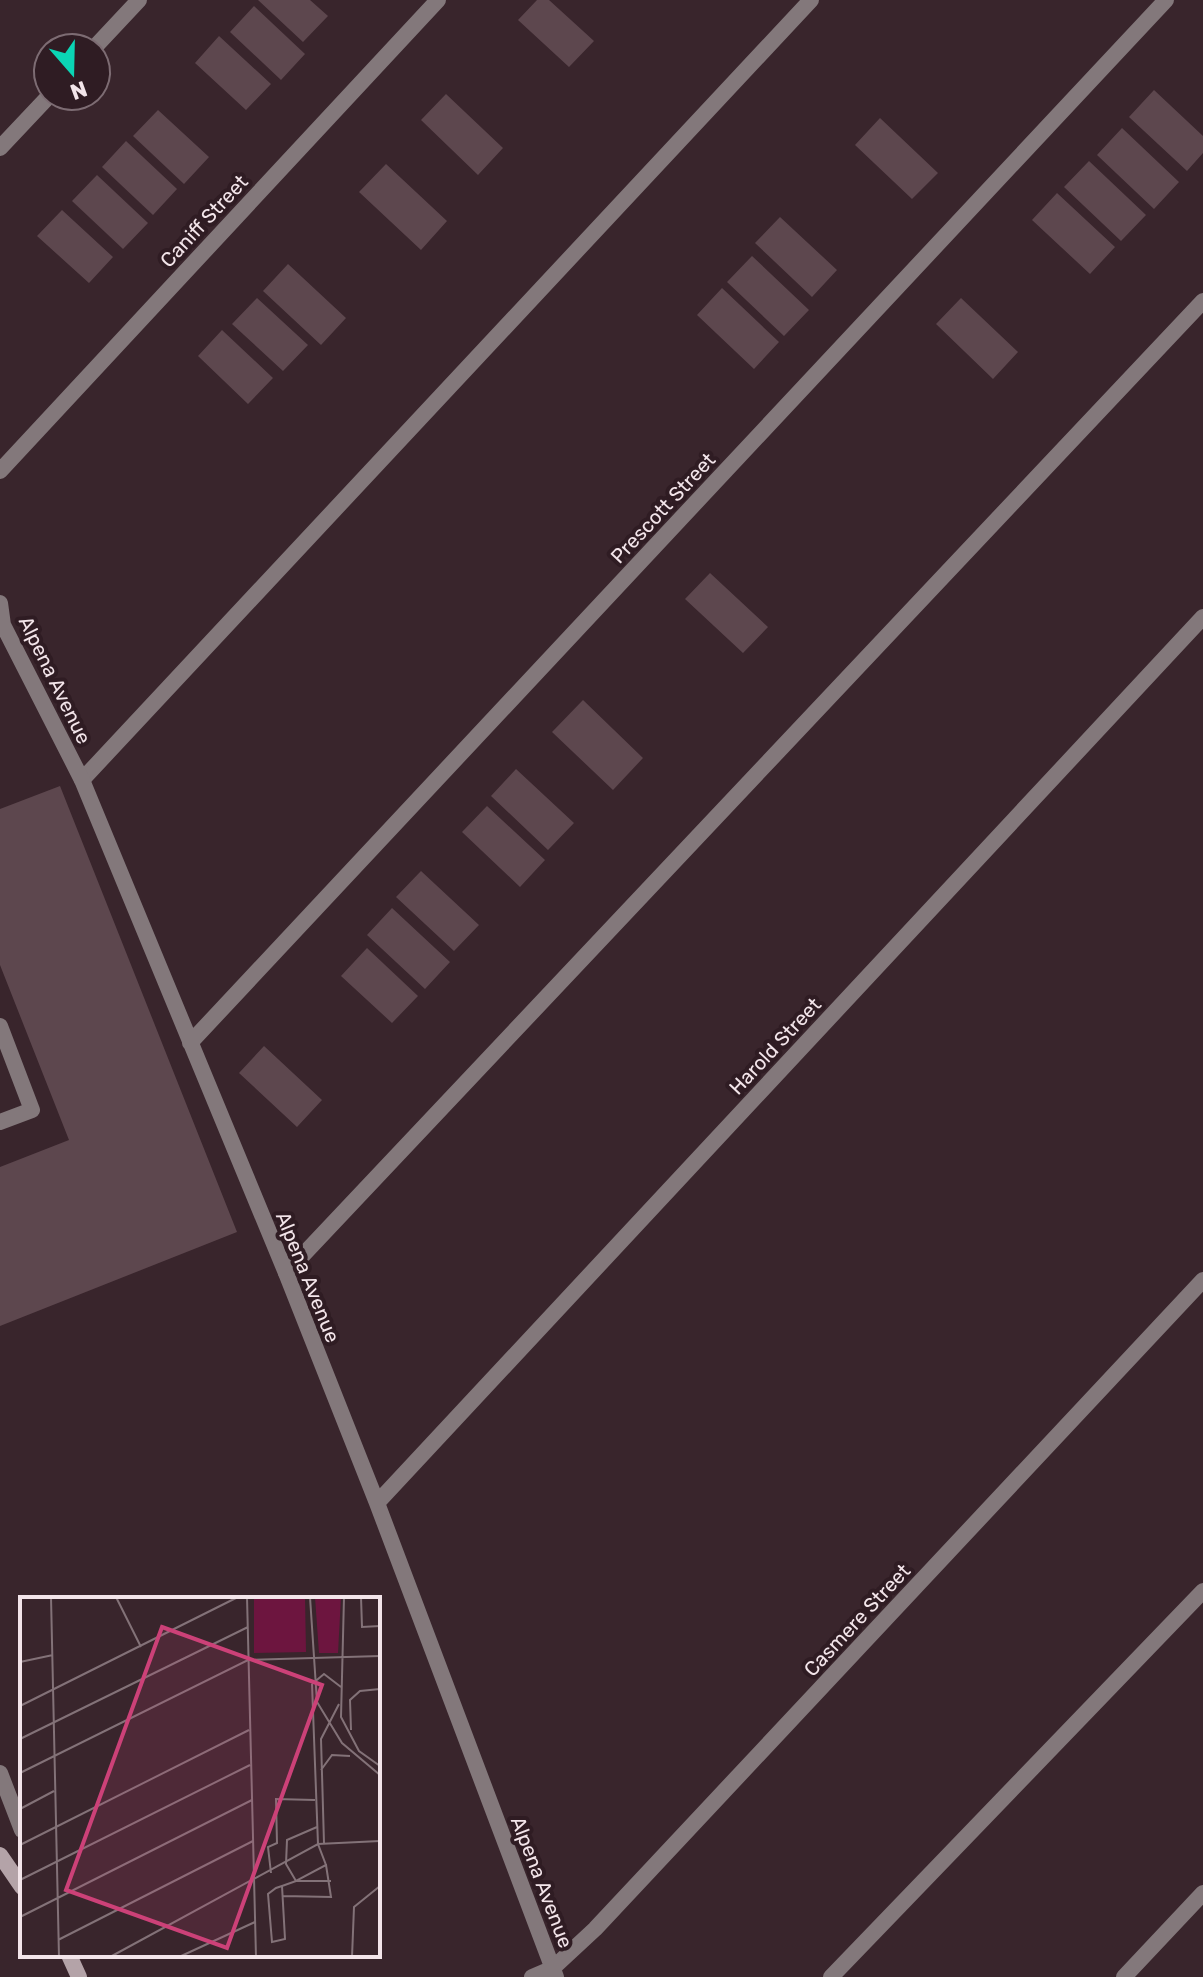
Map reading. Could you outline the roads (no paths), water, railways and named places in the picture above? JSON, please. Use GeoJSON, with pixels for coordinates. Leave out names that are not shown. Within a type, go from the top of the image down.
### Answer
{"type":"FeatureCollection","features":[{"type":"Feature","properties":{"kind":"main road"},"geometry":{"type":"LineString","coordinates":[[0,1855],[20,1884]]}},
{"type":"Feature","properties":{"kind":"main road"},"geometry":{"type":"LineString","coordinates":[[70,1962],[79,1977]]}},
{"type":"Feature","properties":{"kind":"street"},"geometry":{"type":"LineString","coordinates":[[109,32],[139,0]]}},
{"type":"Feature","properties":{"kind":"street","name":"Caniff Street"},"geometry":{"type":"LineString","coordinates":[[0,471],[438,0]]}},
{"type":"Feature","properties":{"kind":"street"},"geometry":{"type":"LineString","coordinates":[[82,780],[811,0]]}},
{"type":"Feature","properties":{"kind":"street","name":"Prescott Street"},"geometry":{"type":"LineString","coordinates":[[190,1043],[1166,0]]}},
{"type":"Feature","properties":{"kind":"street"},"geometry":{"type":"LineString","coordinates":[[0,148],[34,112]]}},
{"type":"Feature","properties":{"kind":"street"},"geometry":{"type":"LineString","coordinates":[[286,1273],[1203,301]]}},
{"type":"Feature","properties":{"kind":"street","name":"Alpena Avenue"},"geometry":{"type":"LineString","coordinates":[[0,603],[3,625],[82,780],[286,1273],[377,1503],[554,1973]]}},
{"type":"Feature","properties":{"kind":"street","name":"Harold Street"},"geometry":{"type":"LineString","coordinates":[[377,1503],[1203,617]]}},
{"type":"Feature","properties":{"kind":"street"},"geometry":{"type":"LineString","coordinates":[[0,1026],[32,1110],[0,1122]]}},
{"type":"Feature","properties":{"kind":"street","name":"Casmere Street"},"geometry":{"type":"LineString","coordinates":[[532,1977],[554,1973],[1203,1280]]}},
{"type":"Feature","properties":{"kind":"street"},"geometry":{"type":"LineString","coordinates":[[831,1977],[1203,1591]]}},
{"type":"Feature","properties":{"kind":"street"},"geometry":{"type":"LineString","coordinates":[[0,1773],[20,1825]]}},
{"type":"Feature","properties":{"kind":"street"},"geometry":{"type":"LineString","coordinates":[[1124,1977],[1203,1893]]}}]}
